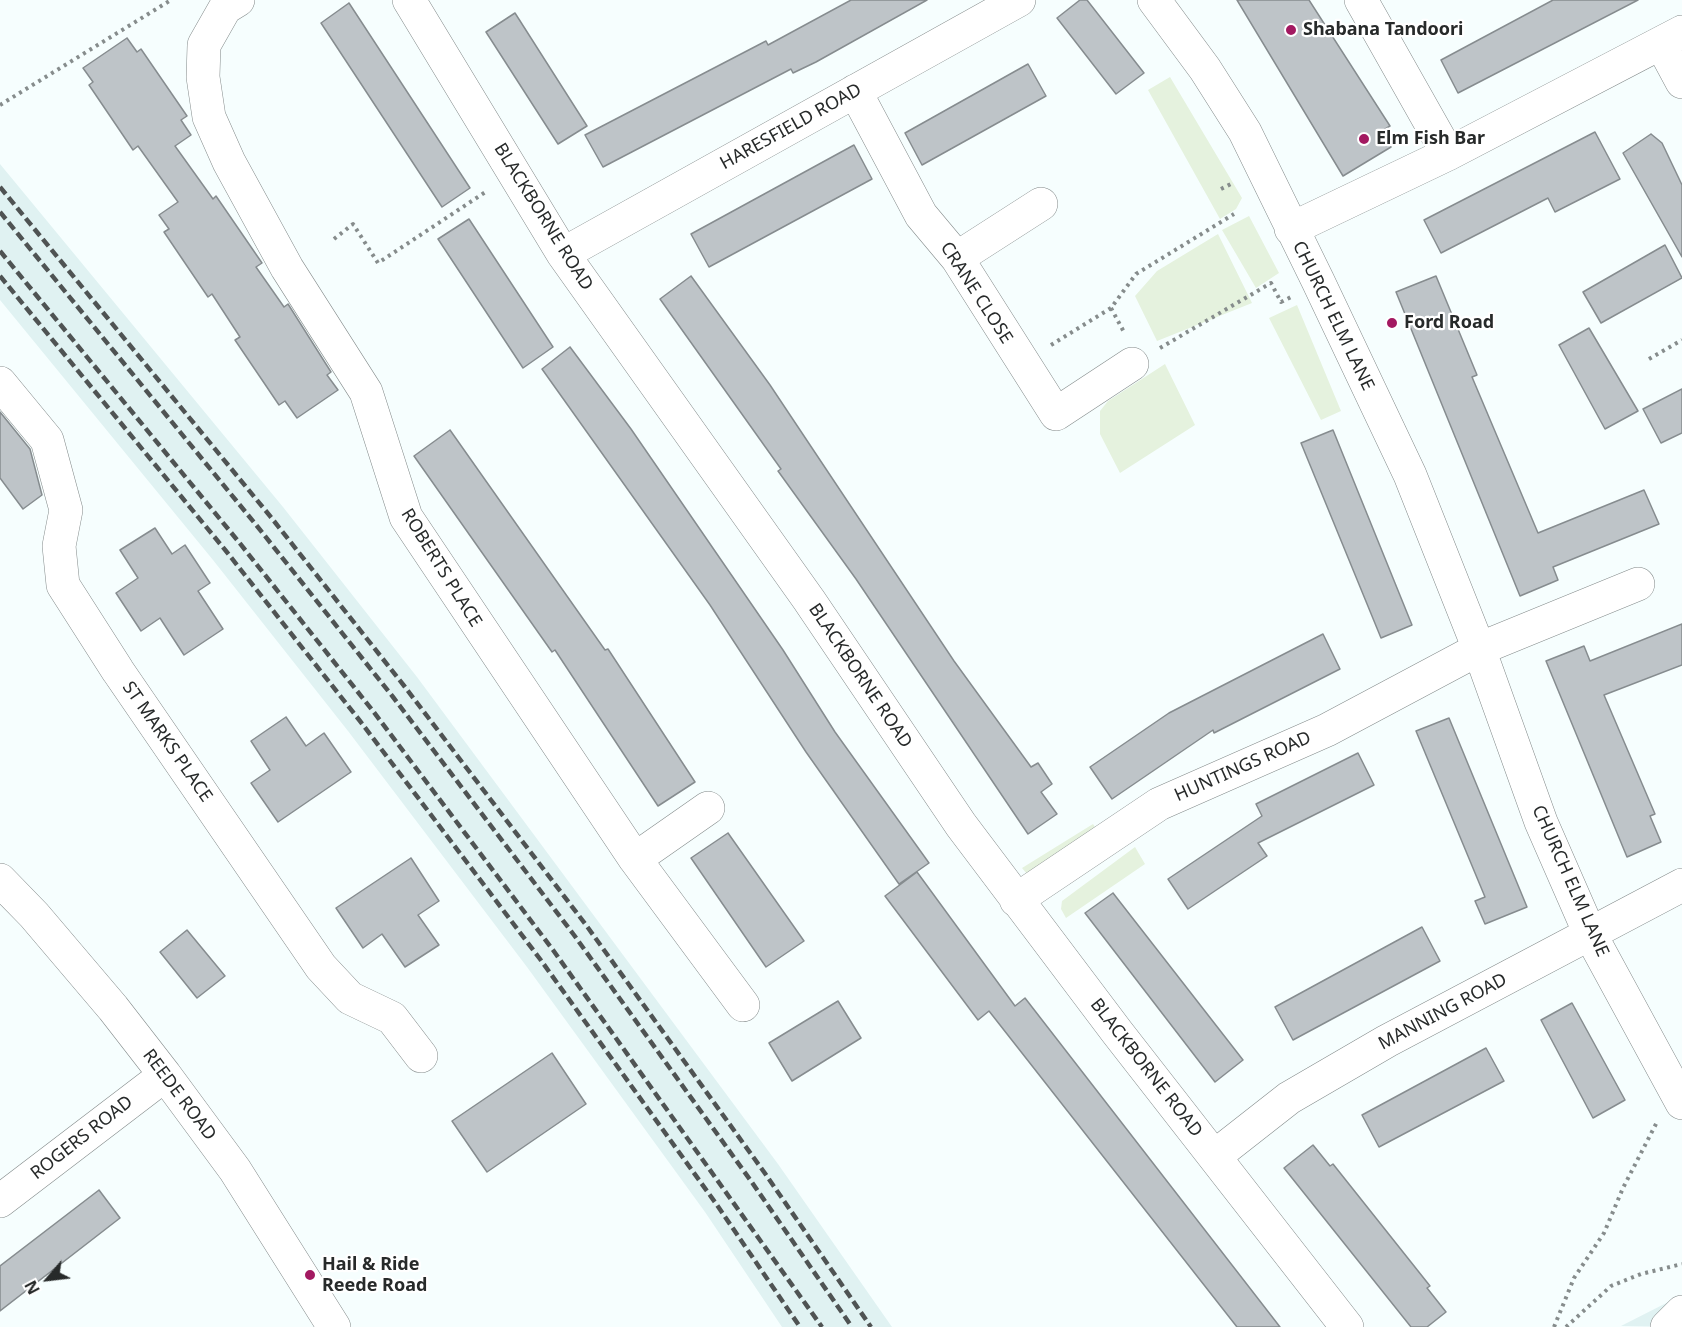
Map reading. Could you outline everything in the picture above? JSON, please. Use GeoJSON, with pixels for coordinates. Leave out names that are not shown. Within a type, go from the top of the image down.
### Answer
{"type":"FeatureCollection","features":[{"type":"Feature","properties":{"kind":"street","name":"ROBERTS PLACE"},"geometry":{"type":"LineString","coordinates":[[238,0],[225,8],[204,45],[202,77],[208,117],[229,162],[287,268],[366,392],[406,517],[635,859],[743,1005]]}},
{"type":"Feature","properties":{"kind":"street","name":"HARESFIELD ROAD"},"geometry":{"type":"LineString","coordinates":[[562,254],[1019,0]]}},
{"type":"Feature","properties":{"kind":"street","name":"CHURCH ELM LANE"},"geometry":{"type":"LineString","coordinates":[[1154,0],[1205,69],[1245,132],[1410,475],[1479,650],[1541,822],[1590,934],[1673,1110]]}},
{"type":"Feature","properties":{"kind":"street"},"geometry":{"type":"LineString","coordinates":[[1360,0],[1448,154]]}},
{"type":"Feature","properties":{"kind":"street","name":"BLACKBORNE ROAD"},"geometry":{"type":"LineString","coordinates":[[422,5],[562,254],[802,591],[961,825],[1016,900],[1347,1327]]}},
{"type":"Feature","properties":{"kind":"street"},"geometry":{"type":"LineString","coordinates":[[1291,229],[1448,154],[1671,37],[1682,82]]}},
{"type":"Feature","properties":{"kind":"street","name":"CRANE CLOSE"},"geometry":{"type":"LineString","coordinates":[[855,91],[921,215],[957,258],[1056,414],[1145,356]]}},
{"type":"Feature","properties":{"kind":"street"},"geometry":{"type":"LineString","coordinates":[[957,258],[1041,204]]}},
{"type":"Feature","properties":{"kind":"street","name":"ST MARKS PLACE"},"geometry":{"type":"LineString","coordinates":[[0,383],[47,440],[66,510],[59,546],[63,585],[118,671],[321,967],[350,998],[392,1018],[421,1056]]}},
{"type":"Feature","properties":{"kind":"street"},"geometry":{"type":"LineString","coordinates":[[1479,650],[1638,584]]}},
{"type":"Feature","properties":{"kind":"street","name":"HUNTINGS ROAD"},"geometry":{"type":"LineString","coordinates":[[1016,900],[1159,804],[1327,730],[1479,650]]}},
{"type":"Feature","properties":{"kind":"street"},"geometry":{"type":"LineString","coordinates":[[635,859],[708,808]]}},
{"type":"Feature","properties":{"kind":"street","name":"REEDE ROAD"},"geometry":{"type":"LineString","coordinates":[[0,880],[34,915],[113,1008],[165,1075],[235,1170],[334,1327]]}},
{"type":"Feature","properties":{"kind":"street","name":"MANNING ROAD"},"geometry":{"type":"LineString","coordinates":[[1215,1156],[1289,1098],[1387,1041],[1682,885]]}},
{"type":"Feature","properties":{"kind":"street","name":"ROGERS ROAD"},"geometry":{"type":"LineString","coordinates":[[0,1201],[165,1075]]}},
{"type":"Feature","properties":{"kind":"street"},"geometry":{"type":"LineString","coordinates":[[1667,1327],[1682,1312]]}},
{"type":"Feature","properties":{"kind":"path"},"geometry":{"type":"LineString","coordinates":[[0,105],[171,0]]}},
{"type":"Feature","properties":{"kind":"path"},"geometry":{"type":"LineString","coordinates":[[334,239],[353,224],[378,263],[515,172]]}},
{"type":"Feature","properties":{"kind":"path"},"geometry":{"type":"LineString","coordinates":[[1221,189],[1231,184]]}},
{"type":"Feature","properties":{"kind":"path"},"geometry":{"type":"LineString","coordinates":[[1022,363],[1111,308],[1136,274],[1234,214]]}},
{"type":"Feature","properties":{"kind":"path"},"geometry":{"type":"LineString","coordinates":[[1145,356],[1271,283]]}},
{"type":"Feature","properties":{"kind":"path"},"geometry":{"type":"LineString","coordinates":[[1649,359],[1682,340]]}},
{"type":"Feature","properties":{"kind":"path"},"geometry":{"type":"LineString","coordinates":[[1554,1327],[1574,1278],[1604,1233],[1656,1123],[1673,1110]]}},
{"type":"Feature","properties":{"kind":"path"},"geometry":{"type":"LineString","coordinates":[[1566,1327],[1611,1286],[1641,1274],[1682,1264]]}},
{"type":"Feature","properties":{"kind":"shaded area"},"geometry":{"type":"Polygon","coordinates":[[[0,164],[283,507],[417,677],[778,1164],[892,1327],[782,1327],[705,1212],[527,967],[348,731],[213,560],[0,300],[0,164]]]}},
{"type":"Feature","properties":{"kind":"shaded area"},"geometry":{"type":"Polygon","coordinates":[[[1682,1295],[1682,1327],[1621,1326],[1682,1295]]]}},
{"type":"Feature","properties":{"kind":"green space"},"geometry":{"type":"Polygon","coordinates":[[[1170,77],[1242,198],[1236,209],[1220,219],[1148,90],[1170,77]]]}},
{"type":"Feature","properties":{"kind":"green space"},"geometry":{"type":"Polygon","coordinates":[[[1249,216],[1279,273],[1256,288],[1222,230],[1249,216]]]}},
{"type":"Feature","properties":{"kind":"green space"},"geometry":{"type":"Polygon","coordinates":[[[1218,234],[1252,303],[1157,341],[1135,296],[1157,271],[1218,234]]]}},
{"type":"Feature","properties":{"kind":"green space"},"geometry":{"type":"Polygon","coordinates":[[[1297,305],[1341,411],[1321,420],[1269,318],[1297,305]]]}},
{"type":"Feature","properties":{"kind":"green space"},"geometry":{"type":"Polygon","coordinates":[[[1165,364],[1195,425],[1120,473],[1100,434],[1100,411],[1108,401],[1165,364]]]}},
{"type":"Feature","properties":{"kind":"green space"},"geometry":{"type":"Polygon","coordinates":[[[1093,824],[1102,837],[1027,874],[1022,868],[1093,824]]]}},
{"type":"Feature","properties":{"kind":"green space"},"geometry":{"type":"Polygon","coordinates":[[[1135,847],[1145,864],[1066,918],[1061,909],[1062,901],[1135,847]]]}},
{"type":"Feature","properties":{"kind":"building"},"geometry":{"type":"Polygon","coordinates":[[[851,0],[927,0],[816,62],[793,73],[791,69],[603,167],[585,135],[766,41],[768,45],[851,0]]]}},
{"type":"Feature","properties":{"kind":"building"},"geometry":{"type":"Polygon","coordinates":[[[1080,0],[1087,0],[1144,73],[1116,94],[1057,18],[1080,0]]]}},
{"type":"Feature","properties":{"kind":"building"},"geometry":{"type":"Polygon","coordinates":[[[1237,0],[1309,0],[1390,126],[1382,131],[1391,147],[1343,176],[1237,0]]]}},
{"type":"Feature","properties":{"kind":"building"},"geometry":{"type":"Polygon","coordinates":[[[1553,0],[1638,0],[1458,93],[1441,60],[1553,0]]]}},
{"type":"Feature","properties":{"kind":"building"},"geometry":{"type":"Polygon","coordinates":[[[349,3],[470,188],[442,207],[321,23],[349,3]]]}},
{"type":"Feature","properties":{"kind":"building"},"geometry":{"type":"Polygon","coordinates":[[[515,13],[587,126],[558,144],[486,32],[515,13]]]}},
{"type":"Feature","properties":{"kind":"building"},"geometry":{"type":"Polygon","coordinates":[[[127,38],[137,52],[141,49],[187,116],[181,120],[191,135],[175,146],[213,199],[216,196],[262,263],[256,267],[284,307],[288,304],[331,372],[327,375],[338,390],[297,418],[285,401],[279,405],[235,340],[240,337],[212,294],[208,297],[164,232],[169,229],[159,215],[178,202],[138,146],[133,150],[89,85],[93,82],[83,68],[127,38]]]}},
{"type":"Feature","properties":{"kind":"building"},"geometry":{"type":"Polygon","coordinates":[[[1028,64],[1046,96],[922,165],[905,133],[1028,64]]]}},
{"type":"Feature","properties":{"kind":"building"},"geometry":{"type":"Polygon","coordinates":[[[1595,132],[1620,179],[1555,212],[1548,198],[1441,253],[1424,220],[1595,132]]]}},
{"type":"Feature","properties":{"kind":"building"},"geometry":{"type":"Polygon","coordinates":[[[1651,134],[1662,143],[1682,185],[1682,257],[1623,153],[1651,134]]]}},
{"type":"Feature","properties":{"kind":"building"},"geometry":{"type":"Polygon","coordinates":[[[854,145],[872,179],[709,267],[691,234],[854,145]]]}},
{"type":"Feature","properties":{"kind":"building"},"geometry":{"type":"Polygon","coordinates":[[[469,219],[553,347],[523,368],[438,239],[469,219]]]}},
{"type":"Feature","properties":{"kind":"building"},"geometry":{"type":"Polygon","coordinates":[[[1665,245],[1682,278],[1601,323],[1583,292],[1665,245]]]}},
{"type":"Feature","properties":{"kind":"building"},"geometry":{"type":"Polygon","coordinates":[[[691,276],[770,385],[954,661],[1031,767],[1038,763],[1052,784],[1041,792],[1057,814],[1028,834],[856,579],[778,471],[781,469],[660,299],[691,276]]]}},
{"type":"Feature","properties":{"kind":"building"},"geometry":{"type":"Polygon","coordinates":[[[1436,276],[1477,375],[1472,377],[1538,533],[1644,490],[1659,524],[1553,567],[1558,580],[1520,596],[1396,292],[1436,276]]]}},
{"type":"Feature","properties":{"kind":"building"},"geometry":{"type":"Polygon","coordinates":[[[1589,328],[1638,411],[1605,429],[1559,345],[1589,328]]]}},
{"type":"Feature","properties":{"kind":"building"},"geometry":{"type":"Polygon","coordinates":[[[570,347],[631,429],[783,650],[835,732],[929,863],[899,884],[806,752],[710,605],[542,369],[570,347]]]}},
{"type":"Feature","properties":{"kind":"building"},"geometry":{"type":"Polygon","coordinates":[[[1682,389],[1682,433],[1661,443],[1643,409],[1682,389]]]}},
{"type":"Feature","properties":{"kind":"building"},"geometry":{"type":"Polygon","coordinates":[[[0,412],[30,449],[42,495],[23,509],[0,478],[0,412]]]}},
{"type":"Feature","properties":{"kind":"building"},"geometry":{"type":"Polygon","coordinates":[[[450,430],[605,650],[608,649],[695,782],[658,806],[555,650],[552,652],[414,456],[450,430]]]}},
{"type":"Feature","properties":{"kind":"building"},"geometry":{"type":"Polygon","coordinates":[[[1333,430],[1412,625],[1381,638],[1301,443],[1333,430]]]}},
{"type":"Feature","properties":{"kind":"building"},"geometry":{"type":"Polygon","coordinates":[[[155,528],[172,554],[185,545],[210,583],[198,591],[223,629],[184,655],[160,618],[141,631],[116,593],[138,578],[120,550],[155,528]]]}},
{"type":"Feature","properties":{"kind":"building"},"geometry":{"type":"Polygon","coordinates":[[[1682,624],[1682,665],[1604,695],[1655,814],[1650,816],[1661,842],[1627,857],[1546,661],[1584,646],[1590,661],[1682,624]]]}},
{"type":"Feature","properties":{"kind":"building"},"geometry":{"type":"Polygon","coordinates":[[[1323,634],[1340,669],[1214,733],[1213,730],[1112,799],[1090,767],[1169,713],[1323,634]]]}},
{"type":"Feature","properties":{"kind":"building"},"geometry":{"type":"Polygon","coordinates":[[[286,717],[306,746],[324,733],[351,772],[278,822],[251,783],[270,770],[251,741],[286,717]]]}},
{"type":"Feature","properties":{"kind":"building"},"geometry":{"type":"Polygon","coordinates":[[[1449,718],[1527,907],[1485,924],[1475,901],[1485,897],[1416,731],[1449,718]]]}},
{"type":"Feature","properties":{"kind":"building"},"geometry":{"type":"Polygon","coordinates":[[[1358,753],[1374,785],[1258,843],[1267,856],[1188,909],[1168,879],[1262,816],[1256,804],[1358,753]]]}},
{"type":"Feature","properties":{"kind":"building"},"geometry":{"type":"Polygon","coordinates":[[[728,833],[804,941],[766,967],[691,858],[728,833]]]}},
{"type":"Feature","properties":{"kind":"building"},"geometry":{"type":"Polygon","coordinates":[[[411,858],[439,901],[418,915],[439,945],[405,967],[382,934],[363,948],[336,908],[411,858]]]}},
{"type":"Feature","properties":{"kind":"building"},"geometry":{"type":"Polygon","coordinates":[[[917,872],[1015,1006],[1025,998],[1280,1327],[1237,1327],[989,1011],[978,1020],[885,896],[917,872]]]}},
{"type":"Feature","properties":{"kind":"building"},"geometry":{"type":"Polygon","coordinates":[[[1113,893],[1243,1060],[1215,1082],[1085,913],[1113,893]]]}},
{"type":"Feature","properties":{"kind":"building"},"geometry":{"type":"Polygon","coordinates":[[[1422,927],[1440,961],[1293,1040],[1275,1007],[1422,927]]]}},
{"type":"Feature","properties":{"kind":"building"},"geometry":{"type":"Polygon","coordinates":[[[187,930],[225,976],[197,998],[160,952],[187,930]]]}},
{"type":"Feature","properties":{"kind":"building"},"geometry":{"type":"Polygon","coordinates":[[[838,1001],[861,1038],[792,1081],[769,1043],[838,1001]]]}},
{"type":"Feature","properties":{"kind":"building"},"geometry":{"type":"Polygon","coordinates":[[[1572,1003],[1625,1100],[1593,1118],[1541,1020],[1572,1003]]]}},
{"type":"Feature","properties":{"kind":"building"},"geometry":{"type":"Polygon","coordinates":[[[1486,1048],[1504,1081],[1379,1147],[1362,1115],[1486,1048]]]}},
{"type":"Feature","properties":{"kind":"building"},"geometry":{"type":"Polygon","coordinates":[[[552,1053],[586,1104],[487,1172],[452,1121],[552,1053]]]}},
{"type":"Feature","properties":{"kind":"building"},"geometry":{"type":"Polygon","coordinates":[[[1313,1145],[1330,1166],[1333,1164],[1430,1286],[1427,1288],[1446,1312],[1427,1327],[1411,1327],[1284,1168],[1313,1145]]]}},
{"type":"Feature","properties":{"kind":"building"},"geometry":{"type":"Polygon","coordinates":[[[99,1190],[120,1218],[0,1311],[0,1266],[99,1190]]]}},
{"type":"Feature","properties":{"kind":"railway"},"geometry":{"type":"LineString","coordinates":[[0,187],[270,516],[405,687],[586,925],[764,1172],[871,1327]]}},
{"type":"Feature","properties":{"kind":"railway"},"geometry":{"type":"LineString","coordinates":[[0,212],[257,526],[393,697],[574,935],[751,1181],[852,1327]]}},
{"type":"Feature","properties":{"kind":"railway"},"geometry":{"type":"LineString","coordinates":[[0,251],[238,541],[373,711],[553,950],[822,1327]]}},
{"type":"Feature","properties":{"kind":"railway"},"geometry":{"type":"LineString","coordinates":[[0,276],[226,551],[360,721],[540,959],[717,1205],[800,1327]]}},
{"type":"Feature","properties":{"kind":"place","name":"Shabana Tandoori"},"geometry":{"type":"Point","coordinates":[1291,30]}},
{"type":"Feature","properties":{"kind":"place","name":"Elm Fish Bar"},"geometry":{"type":"Point","coordinates":[1364,139]}},
{"type":"Feature","properties":{"kind":"place","name":"Ford Road"},"geometry":{"type":"Point","coordinates":[1392,323]}},
{"type":"Feature","properties":{"kind":"place","name":"Hail & Ride Reede Road"},"geometry":{"type":"Point","coordinates":[310,1275]}}]}
